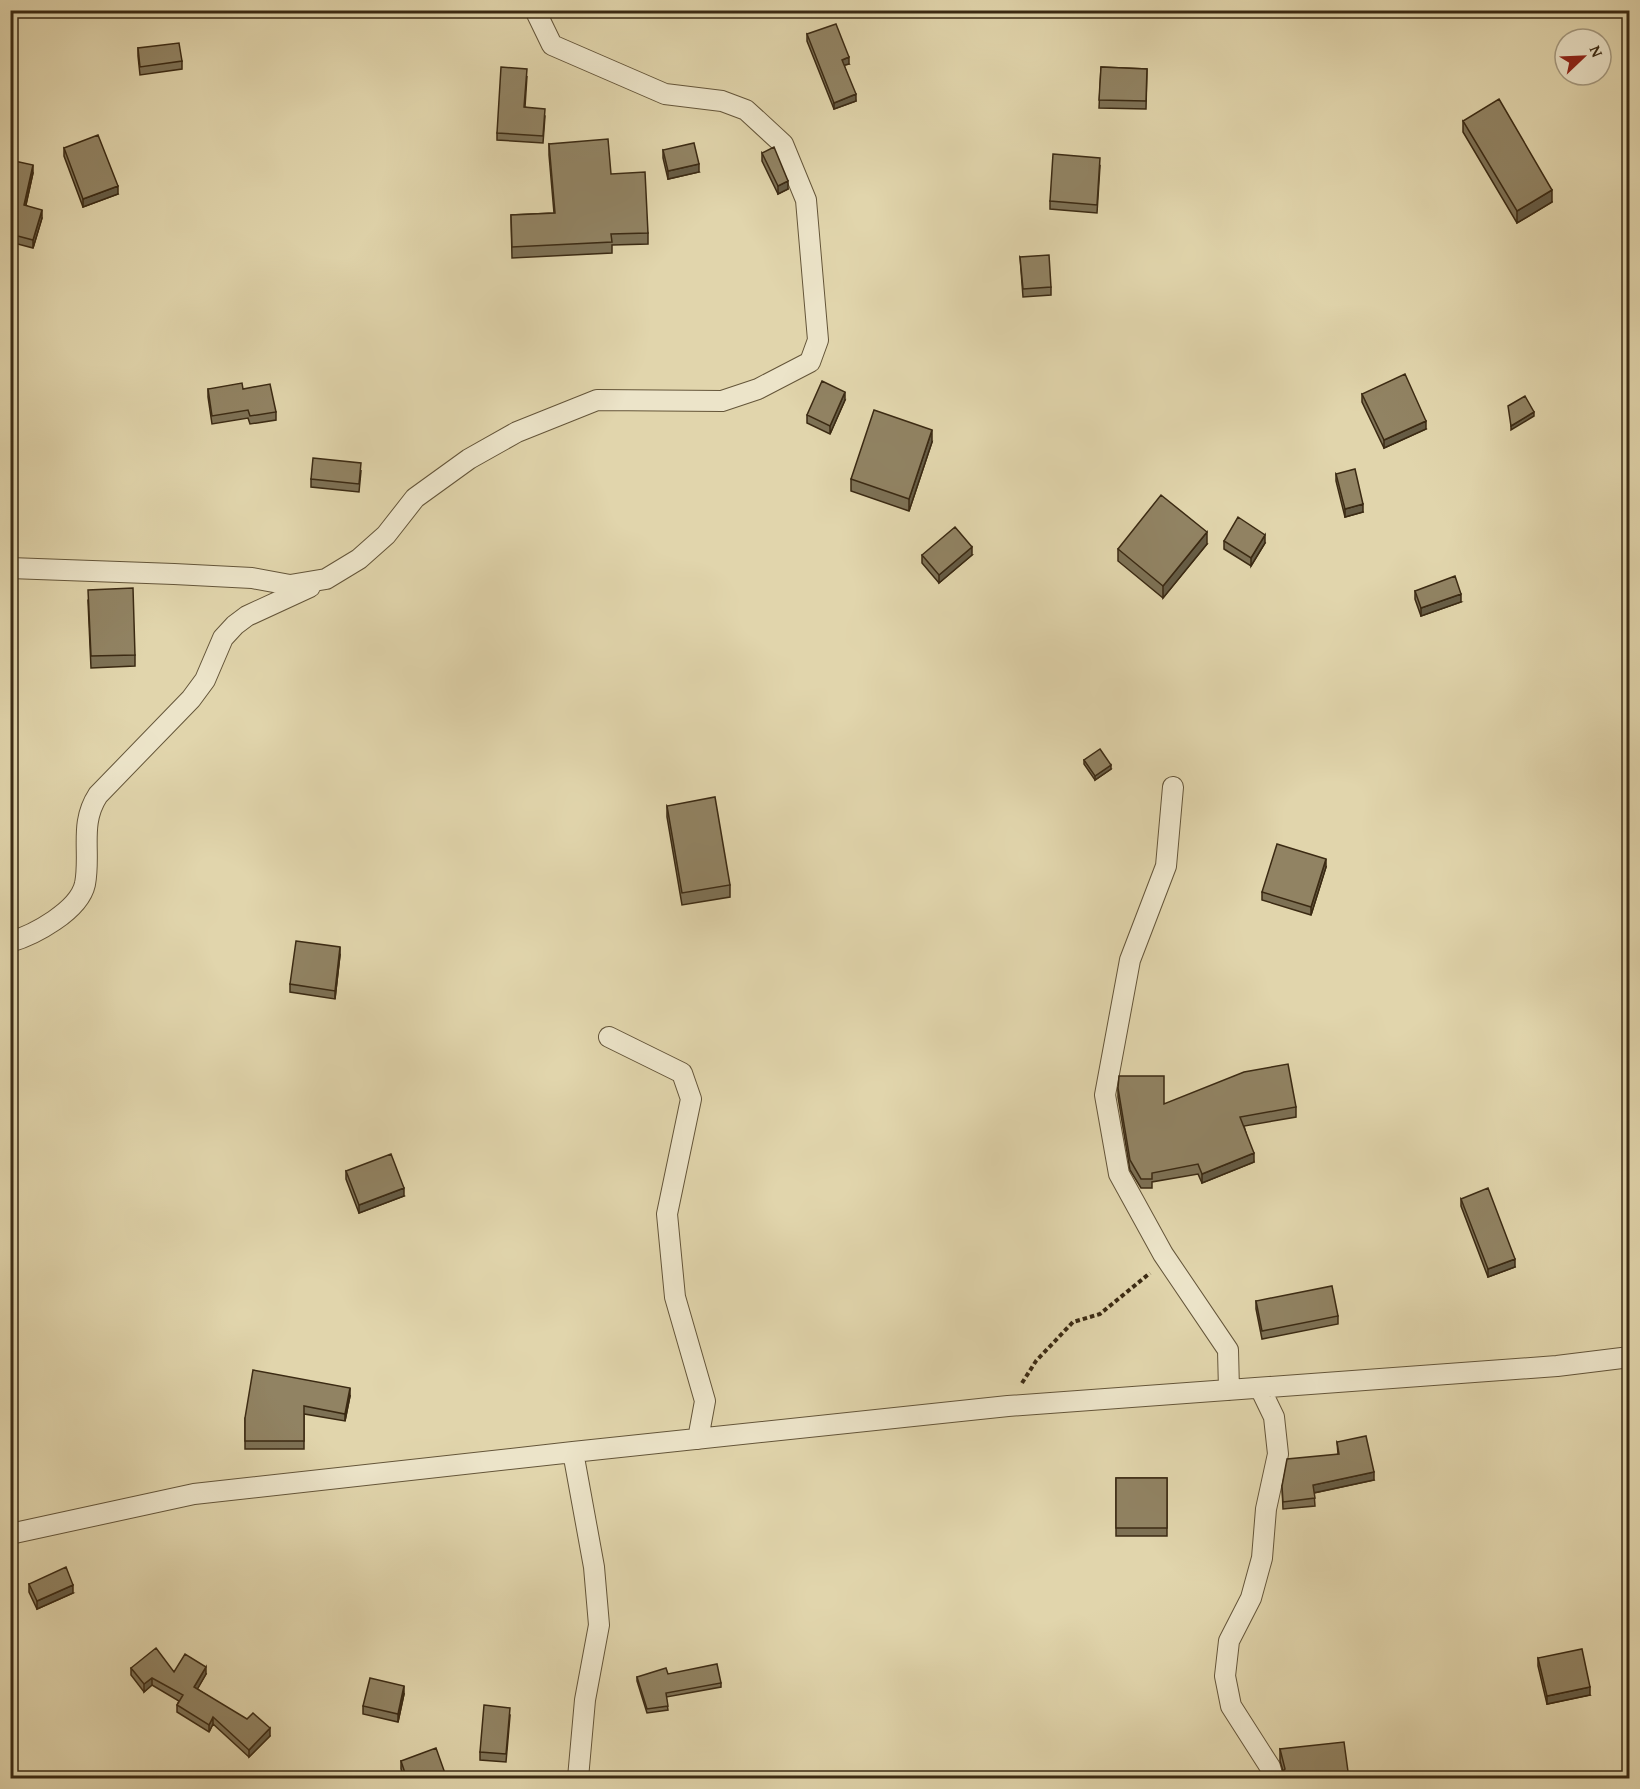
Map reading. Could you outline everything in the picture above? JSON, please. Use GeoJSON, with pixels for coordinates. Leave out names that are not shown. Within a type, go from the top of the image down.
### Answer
{"type":"FeatureCollection","features":[{"type":"Feature","properties":{"kind":"street"},"geometry":{"type":"LineString","coordinates":[[10,942],[28,936],[54,921],[78,899],[85,885],[86,823],[90,808],[98,795],[191,699],[210,671],[223,638],[247,616],[326,579],[359,559],[386,535],[415,498],[469,459],[517,432],[597,400],[722,401],[758,389],[810,362],[818,340],[806,200],[783,144],[746,110],[722,101],[665,94],[552,45],[535,10]]}},
{"type":"Feature","properties":{"kind":"street"},"geometry":{"type":"LineString","coordinates":[[10,568],[252,578],[290,585],[326,579]]}},
{"type":"Feature","properties":{"kind":"street"},"geometry":{"type":"LineString","coordinates":[[1173,787],[1166,866],[1130,960],[1105,1095],[1119,1174],[1163,1254],[1228,1350],[1229,1390]]}},
{"type":"Feature","properties":{"kind":"street"},"geometry":{"type":"LineString","coordinates":[[609,1037],[682,1073],[691,1099],[667,1214],[675,1297],[705,1401],[698,1439]]}},
{"type":"Feature","properties":{"kind":"street"},"geometry":{"type":"LineString","coordinates":[[10,1534],[194,1494],[573,1452],[1008,1406],[1557,1366],[1629,1357]]}},
{"type":"Feature","properties":{"kind":"street"},"geometry":{"type":"LineString","coordinates":[[1260,1388],[1274,1417],[1278,1454],[1266,1509],[1262,1558],[1251,1598],[1229,1641],[1225,1676],[1231,1706],[1270,1767],[1273,1779]]}},
{"type":"Feature","properties":{"kind":"street"},"geometry":{"type":"LineString","coordinates":[[573,1452],[594,1567],[599,1625],[585,1700],[578,1779]]}},
{"type":"Feature","properties":{"kind":"path"},"geometry":{"type":"LineString","coordinates":[[1008,1406],[1036,1361],[1073,1322],[1100,1314],[1150,1273],[1163,1254]]}},
{"type":"Feature","properties":{"kind":"building"},"geometry":{"type":"Polygon","coordinates":[[[836,24],[849,57],[842,60],[856,94],[834,103],[807,34],[836,24]]]}},
{"type":"Feature","properties":{"kind":"building"},"geometry":{"type":"Polygon","coordinates":[[[179,43],[182,61],[140,67],[138,48],[179,43]]]}},
{"type":"Feature","properties":{"kind":"building"},"geometry":{"type":"Polygon","coordinates":[[[501,67],[527,69],[524,107],[545,109],[543,136],[497,133],[501,67]]]}},
{"type":"Feature","properties":{"kind":"building"},"geometry":{"type":"Polygon","coordinates":[[[1101,67],[1147,69],[1146,101],[1099,100],[1101,67]]]}},
{"type":"Feature","properties":{"kind":"building"},"geometry":{"type":"Polygon","coordinates":[[[1499,99],[1552,190],[1517,211],[1463,121],[1499,99]]]}},
{"type":"Feature","properties":{"kind":"building"},"geometry":{"type":"Polygon","coordinates":[[[98,135],[118,186],[83,199],[64,148],[98,135]]]}},
{"type":"Feature","properties":{"kind":"building"},"geometry":{"type":"Polygon","coordinates":[[[608,139],[611,174],[645,172],[648,233],[611,234],[612,242],[512,247],[511,215],[555,213],[549,144],[608,139]]]}},
{"type":"Feature","properties":{"kind":"building"},"geometry":{"type":"Polygon","coordinates":[[[694,143],[699,164],[668,171],[663,150],[694,143]]]}},
{"type":"Feature","properties":{"kind":"building"},"geometry":{"type":"Polygon","coordinates":[[[774,147],[788,181],[778,186],[762,153],[774,147]]]}},
{"type":"Feature","properties":{"kind":"building"},"geometry":{"type":"Polygon","coordinates":[[[1053,154],[1100,158],[1097,205],[1050,201],[1053,154]]]}},
{"type":"Feature","properties":{"kind":"building"},"geometry":{"type":"Polygon","coordinates":[[[10,160],[33,165],[24,205],[42,210],[33,240],[10,234],[10,160]]]}},
{"type":"Feature","properties":{"kind":"building"},"geometry":{"type":"Polygon","coordinates":[[[1049,255],[1051,287],[1023,289],[1020,257],[1049,255]]]}},
{"type":"Feature","properties":{"kind":"building"},"geometry":{"type":"Polygon","coordinates":[[[1405,374],[1426,421],[1384,440],[1362,394],[1405,374]]]}},
{"type":"Feature","properties":{"kind":"building"},"geometry":{"type":"Polygon","coordinates":[[[822,381],[845,392],[830,426],[807,415],[822,381]]]}},
{"type":"Feature","properties":{"kind":"building"},"geometry":{"type":"Polygon","coordinates":[[[242,383],[243,389],[270,384],[276,412],[250,416],[248,410],[212,416],[208,389],[242,383]]]}},
{"type":"Feature","properties":{"kind":"building"},"geometry":{"type":"Polygon","coordinates":[[[1525,396],[1534,412],[1511,426],[1508,406],[1525,396]]]}},
{"type":"Feature","properties":{"kind":"building"},"geometry":{"type":"Polygon","coordinates":[[[874,410],[932,430],[909,499],[851,479],[874,410]]]}},
{"type":"Feature","properties":{"kind":"building"},"geometry":{"type":"Polygon","coordinates":[[[313,458],[361,463],[359,484],[311,479],[313,458]]]}},
{"type":"Feature","properties":{"kind":"building"},"geometry":{"type":"Polygon","coordinates":[[[1355,469],[1363,504],[1345,509],[1336,474],[1355,469]]]}},
{"type":"Feature","properties":{"kind":"building"},"geometry":{"type":"Polygon","coordinates":[[[1161,495],[1207,532],[1163,586],[1118,549],[1161,495]]]}},
{"type":"Feature","properties":{"kind":"building"},"geometry":{"type":"Polygon","coordinates":[[[1238,517],[1265,535],[1251,558],[1224,541],[1238,517]]]}},
{"type":"Feature","properties":{"kind":"building"},"geometry":{"type":"Polygon","coordinates":[[[955,527],[972,547],[939,575],[922,555],[955,527]]]}},
{"type":"Feature","properties":{"kind":"building"},"geometry":{"type":"Polygon","coordinates":[[[1455,576],[1461,594],[1421,608],[1415,591],[1455,576]]]}},
{"type":"Feature","properties":{"kind":"building"},"geometry":{"type":"Polygon","coordinates":[[[133,588],[135,655],[91,656],[88,590],[133,588]]]}},
{"type":"Feature","properties":{"kind":"building"},"geometry":{"type":"Polygon","coordinates":[[[1100,749],[1111,765],[1095,776],[1084,760],[1100,749]]]}},
{"type":"Feature","properties":{"kind":"building"},"geometry":{"type":"Polygon","coordinates":[[[715,797],[730,885],[682,893],[667,806],[715,797]]]}},
{"type":"Feature","properties":{"kind":"building"},"geometry":{"type":"Polygon","coordinates":[[[1277,844],[1326,859],[1311,907],[1262,892],[1277,844]]]}},
{"type":"Feature","properties":{"kind":"building"},"geometry":{"type":"Polygon","coordinates":[[[296,941],[340,947],[335,991],[290,984],[296,941]]]}},
{"type":"Feature","properties":{"kind":"building"},"geometry":{"type":"Polygon","coordinates":[[[1288,1064],[1296,1107],[1240,1117],[1254,1153],[1202,1174],[1198,1164],[1152,1173],[1152,1179],[1141,1179],[1130,1160],[1118,1088],[1119,1076],[1164,1076],[1164,1104],[1244,1072],[1288,1064]]]}},
{"type":"Feature","properties":{"kind":"building"},"geometry":{"type":"Polygon","coordinates":[[[391,1154],[404,1188],[359,1205],[346,1171],[391,1154]]]}},
{"type":"Feature","properties":{"kind":"building"},"geometry":{"type":"Polygon","coordinates":[[[1488,1188],[1515,1259],[1488,1269],[1461,1199],[1488,1188]]]}},
{"type":"Feature","properties":{"kind":"building"},"geometry":{"type":"Polygon","coordinates":[[[1332,1286],[1338,1316],[1262,1331],[1256,1301],[1332,1286]]]}},
{"type":"Feature","properties":{"kind":"building"},"geometry":{"type":"Polygon","coordinates":[[[253,1370],[350,1388],[345,1414],[304,1406],[304,1441],[245,1441],[245,1418],[253,1370]]]}},
{"type":"Feature","properties":{"kind":"building"},"geometry":{"type":"Polygon","coordinates":[[[1366,1436],[1374,1472],[1313,1485],[1315,1498],[1283,1502],[1282,1486],[1287,1459],[1339,1454],[1337,1442],[1366,1436]]]}},
{"type":"Feature","properties":{"kind":"building"},"geometry":{"type":"Polygon","coordinates":[[[1116,1478],[1167,1478],[1167,1528],[1116,1528],[1116,1478]]]}},
{"type":"Feature","properties":{"kind":"building"},"geometry":{"type":"Polygon","coordinates":[[[66,1567],[73,1585],[37,1601],[29,1584],[66,1567]]]}},
{"type":"Feature","properties":{"kind":"building"},"geometry":{"type":"Polygon","coordinates":[[[156,1648],[174,1672],[185,1654],[206,1667],[194,1687],[247,1719],[253,1713],[270,1728],[249,1750],[213,1717],[209,1725],[177,1705],[183,1695],[152,1678],[144,1684],[131,1668],[156,1648]]]}},
{"type":"Feature","properties":{"kind":"building"},"geometry":{"type":"Polygon","coordinates":[[[1582,1649],[1590,1687],[1547,1696],[1538,1658],[1582,1649]]]}},
{"type":"Feature","properties":{"kind":"building"},"geometry":{"type":"Polygon","coordinates":[[[717,1664],[721,1683],[666,1693],[668,1706],[647,1709],[637,1677],[666,1668],[668,1674],[717,1664]]]}},
{"type":"Feature","properties":{"kind":"building"},"geometry":{"type":"Polygon","coordinates":[[[370,1678],[404,1686],[398,1714],[363,1706],[370,1678]]]}},
{"type":"Feature","properties":{"kind":"building"},"geometry":{"type":"Polygon","coordinates":[[[484,1705],[510,1708],[506,1754],[480,1752],[484,1705]]]}},
{"type":"Feature","properties":{"kind":"building"},"geometry":{"type":"Polygon","coordinates":[[[1344,1742],[1349,1779],[1277,1779],[1285,1769],[1280,1749],[1344,1742]]]}},
{"type":"Feature","properties":{"kind":"building"},"geometry":{"type":"Polygon","coordinates":[[[436,1748],[447,1779],[407,1779],[401,1761],[436,1748]]]}},
{"type":"Feature","properties":{"kind":"building"},"geometry":{"type":"Polygon","coordinates":[[[814,1775],[815,1779],[770,1779],[770,1777],[814,1775]]]}}]}
